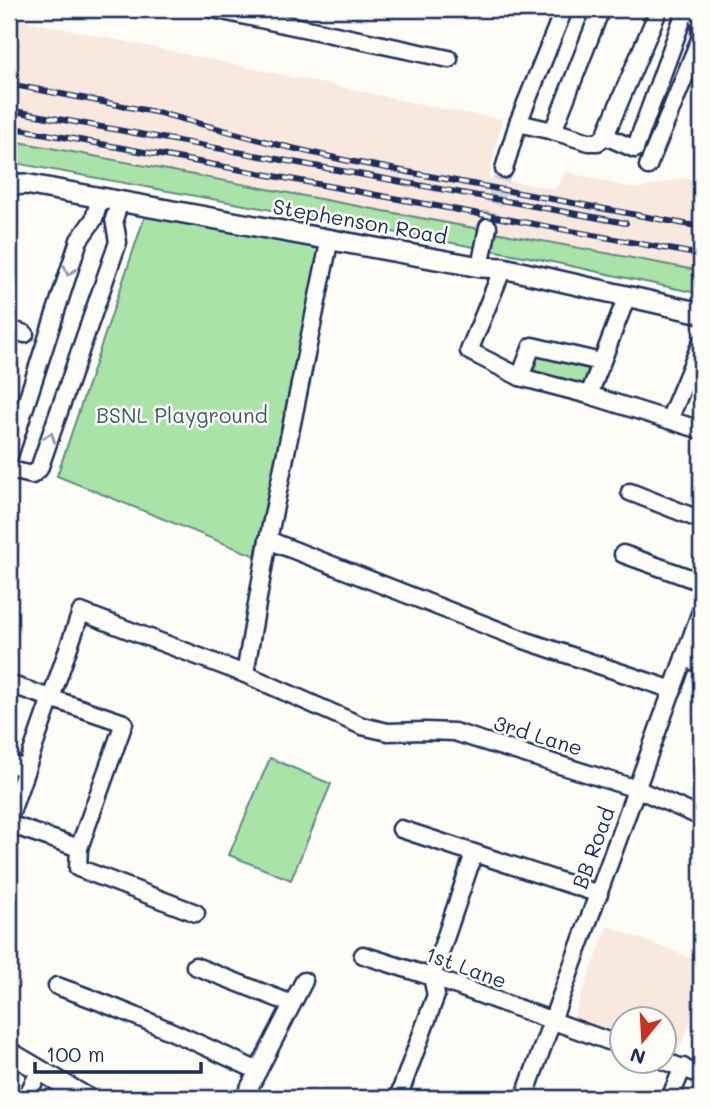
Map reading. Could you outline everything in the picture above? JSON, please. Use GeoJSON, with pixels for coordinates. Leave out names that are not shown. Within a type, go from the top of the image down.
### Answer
{"type":"FeatureCollection","features":[{"type":"Feature","properties":{"kind":"main road","name":"Stephenson Road"},"geometry":{"type":"LineString","coordinates":[[9,185],[25,184],[96,210],[118,208],[330,239],[480,267],[503,268],[701,313]]}},
{"type":"Feature","properties":{"kind":"main road"},"geometry":{"type":"LineString","coordinates":[[9,1052],[87,1098]]}},
{"type":"Feature","properties":{"kind":"street"},"geometry":{"type":"LineString","coordinates":[[213,9],[252,13],[449,59]]}},
{"type":"Feature","properties":{"kind":"street"},"geometry":{"type":"LineString","coordinates":[[554,131],[601,9]]}},
{"type":"Feature","properties":{"kind":"street"},"geometry":{"type":"LineString","coordinates":[[518,123],[598,142],[605,136],[659,9]]}},
{"type":"Feature","properties":{"kind":"street"},"geometry":{"type":"LineString","coordinates":[[605,136],[635,149],[686,9]]}},
{"type":"Feature","properties":{"kind":"street"},"geometry":{"type":"LineString","coordinates":[[648,166],[700,39],[701,23],[693,9]]}},
{"type":"Feature","properties":{"kind":"street"},"geometry":{"type":"LineString","coordinates":[[504,169],[558,10]]}},
{"type":"Feature","properties":{"kind":"street"},"geometry":{"type":"LineString","coordinates":[[9,468],[32,475],[39,469],[117,246],[114,222],[118,208]]}},
{"type":"Feature","properties":{"kind":"street"},"geometry":{"type":"LineString","coordinates":[[9,456],[79,240],[96,210],[117,231]]}},
{"type":"Feature","properties":{"kind":"street"},"geometry":{"type":"LineString","coordinates":[[480,267],[488,227]]}},
{"type":"Feature","properties":{"kind":"street"},"geometry":{"type":"LineString","coordinates":[[245,674],[268,540],[330,239]]}},
{"type":"Feature","properties":{"kind":"street"},"geometry":{"type":"LineString","coordinates":[[503,268],[469,351],[520,377],[589,395],[701,430]]}},
{"type":"Feature","properties":{"kind":"street"},"geometry":{"type":"LineString","coordinates":[[589,395],[627,296]]}},
{"type":"Feature","properties":{"kind":"street"},"geometry":{"type":"LineString","coordinates":[[9,329],[25,334]]}},
{"type":"Feature","properties":{"kind":"street"},"geometry":{"type":"LineString","coordinates":[[669,420],[701,343]]}},
{"type":"Feature","properties":{"kind":"street"},"geometry":{"type":"LineString","coordinates":[[520,377],[532,346],[601,362]]}},
{"type":"Feature","properties":{"kind":"street"},"geometry":{"type":"LineString","coordinates":[[630,492],[701,520]]}},
{"type":"Feature","properties":{"kind":"street"},"geometry":{"type":"LineString","coordinates":[[268,540],[521,639],[673,690]]}},
{"type":"Feature","properties":{"kind":"street"},"geometry":{"type":"LineString","coordinates":[[623,554],[701,582]]}},
{"type":"Feature","properties":{"kind":"street","name":"BB Road"},"geometry":{"type":"LineString","coordinates":[[524,1098],[701,611]]}},
{"type":"Feature","properties":{"kind":"street","name":"3rd Lane"},"geometry":{"type":"LineString","coordinates":[[51,699],[81,612],[245,674],[362,726],[388,732],[454,732],[637,789],[701,817]]}},
{"type":"Feature","properties":{"kind":"street"},"geometry":{"type":"LineString","coordinates":[[684,658],[701,664]]}},
{"type":"Feature","properties":{"kind":"street"},"geometry":{"type":"LineString","coordinates":[[9,684],[124,723],[79,848],[78,869],[196,913]]}},
{"type":"Feature","properties":{"kind":"street"},"geometry":{"type":"LineString","coordinates":[[9,818],[51,699]]}},
{"type":"Feature","properties":{"kind":"street"},"geometry":{"type":"LineString","coordinates":[[9,763],[26,769]]}},
{"type":"Feature","properties":{"kind":"street"},"geometry":{"type":"LineString","coordinates":[[9,824],[79,848]]}},
{"type":"Feature","properties":{"kind":"street"},"geometry":{"type":"LineString","coordinates":[[401,828],[599,894]]}},
{"type":"Feature","properties":{"kind":"street"},"geometry":{"type":"LineString","coordinates":[[398,1098],[436,995],[432,977],[474,853]]}},
{"type":"Feature","properties":{"kind":"street","name":"1st Lane"},"geometry":{"type":"LineString","coordinates":[[363,955],[432,977],[608,1041]]}},
{"type":"Feature","properties":{"kind":"street"},"geometry":{"type":"LineString","coordinates":[[195,967],[292,1003]]}},
{"type":"Feature","properties":{"kind":"street"},"geometry":{"type":"LineString","coordinates":[[244,1098],[303,981]]}},
{"type":"Feature","properties":{"kind":"street"},"geometry":{"type":"LineString","coordinates":[[57,986],[101,1000],[258,1071]]}},
{"type":"Feature","properties":{"kind":"street"},"geometry":{"type":"LineString","coordinates":[[678,1065],[701,1075]]}},
{"type":"Feature","properties":{"kind":"street"},"geometry":{"type":"LineString","coordinates":[[670,1098],[683,1067]]}},
{"type":"Feature","properties":{"kind":"street"},"geometry":{"type":"LineString","coordinates":[[26,1098],[40,1070]]}},
{"type":"Feature","properties":{"kind":"shaded area"},"geometry":{"type":"Polygon","coordinates":[[[9,17],[502,119],[489,178],[555,189],[566,172],[637,189],[683,178],[701,182],[701,292],[9,158],[9,17]]]}},
{"type":"Feature","properties":{"kind":"shaded area"},"geometry":{"type":"Polygon","coordinates":[[[608,926],[701,962],[701,995],[678,1054],[678,1006],[608,1006],[608,1032],[573,1018],[608,926]]]}},
{"type":"Feature","properties":{"kind":"green space"},"geometry":{"type":"Polygon","coordinates":[[[19,142],[701,271],[701,294],[529,257],[9,162],[9,150],[17,151],[19,142]]]}},
{"type":"Feature","properties":{"kind":"green space","name":"BSNL Playground"},"geometry":{"type":"Polygon","coordinates":[[[145,216],[321,247],[255,556],[57,476],[145,216]]]}},
{"type":"Feature","properties":{"kind":"green space"},"geometry":{"type":"Polygon","coordinates":[[[538,356],[588,369],[582,392],[532,378],[538,356]]]}},
{"type":"Feature","properties":{"kind":"green space"},"geometry":{"type":"Polygon","coordinates":[[[270,758],[331,784],[291,880],[229,855],[270,758]]]}},
{"type":"Feature","properties":{"kind":"tunnel"},"geometry":{"type":"LineString","coordinates":[[488,227],[504,169]]}},
{"type":"Feature","properties":{"kind":"railway"},"geometry":{"type":"LineString","coordinates":[[9,84],[160,113],[344,160],[701,227]]}},
{"type":"Feature","properties":{"kind":"railway"},"geometry":{"type":"LineString","coordinates":[[9,110],[626,223]]}},
{"type":"Feature","properties":{"kind":"railway"},"geometry":{"type":"LineString","coordinates":[[9,127],[701,255]]}}]}
